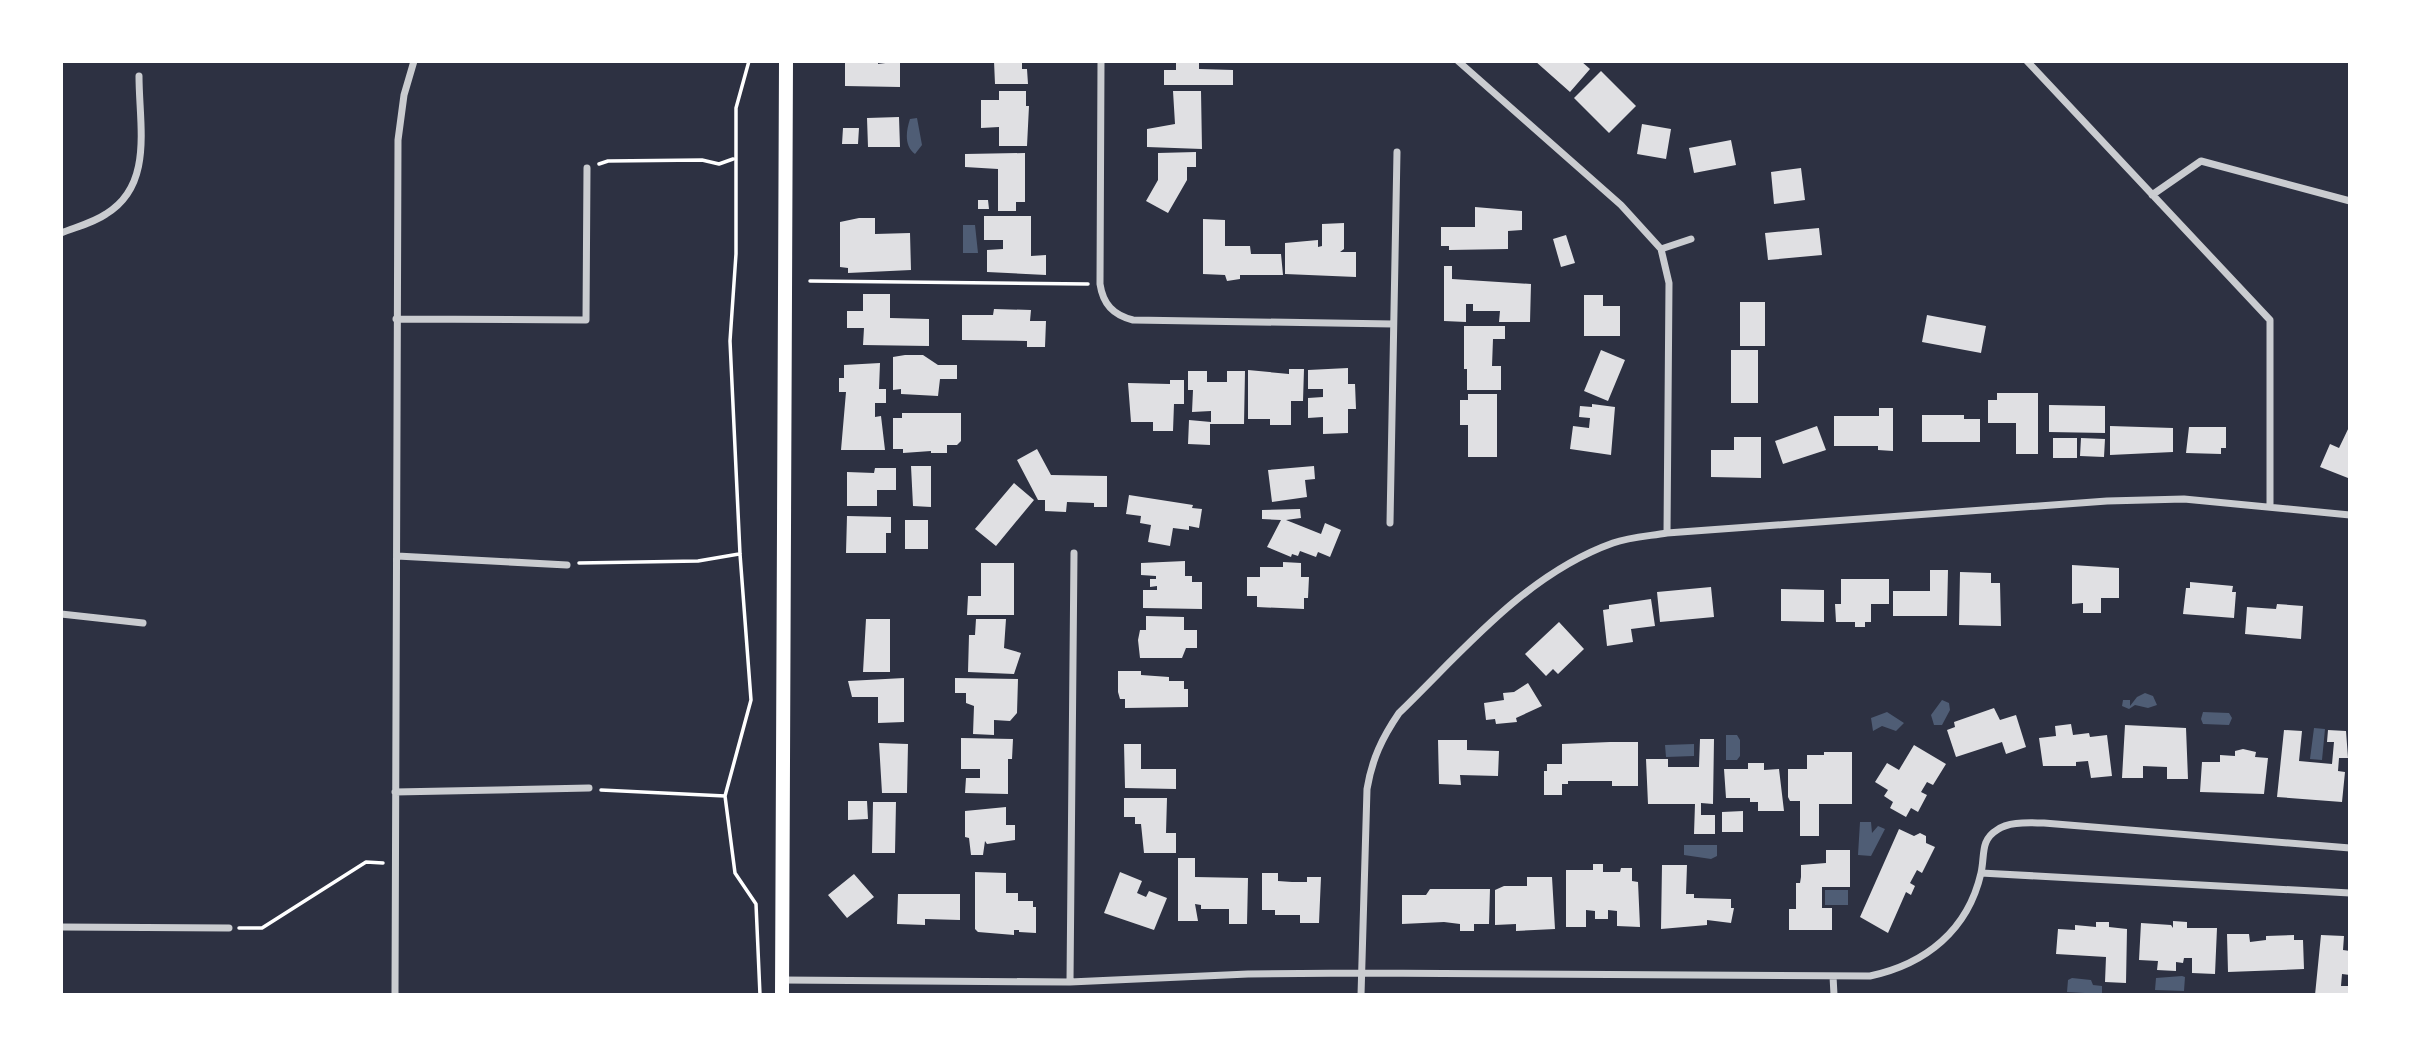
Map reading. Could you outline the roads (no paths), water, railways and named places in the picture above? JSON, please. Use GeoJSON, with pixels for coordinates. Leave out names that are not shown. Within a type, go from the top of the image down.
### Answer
{"type":"FeatureCollection","features":[{"type":"Feature","properties":{"kind":"main road"},"geometry":{"type":"LineString","coordinates":[[782,988],[786,61]]}},
{"type":"Feature","properties":{"kind":"street"},"geometry":{"type":"LineString","coordinates":[[395,995],[398,140],[404,95],[414,61]]}},
{"type":"Feature","properties":{"kind":"street"},"geometry":{"type":"LineString","coordinates":[[1101,61],[1100,284],[1102,297],[1119,317],[1133,320],[1393,324]]}},
{"type":"Feature","properties":{"kind":"street"},"geometry":{"type":"LineString","coordinates":[[1458,61],[1621,205],[1661,249],[1669,283],[1667,533]]}},
{"type":"Feature","properties":{"kind":"street"},"geometry":{"type":"LineString","coordinates":[[2027,61],[2270,320],[2270,506]]}},
{"type":"Feature","properties":{"kind":"street"},"geometry":{"type":"LineString","coordinates":[[61,233],[105,215],[134,188],[140,168],[139,76]]}},
{"type":"Feature","properties":{"kind":"street"},"geometry":{"type":"LineString","coordinates":[[1390,523],[1397,152]]}},
{"type":"Feature","properties":{"kind":"street"},"geometry":{"type":"LineString","coordinates":[[2152,195],[2201,161],[2350,201]]}},
{"type":"Feature","properties":{"kind":"street"},"geometry":{"type":"LineString","coordinates":[[396,319],[586,320],[587,168]]}},
{"type":"Feature","properties":{"kind":"street"},"geometry":{"type":"LineString","coordinates":[[1661,249],[1690,239]]}},
{"type":"Feature","properties":{"kind":"street"},"geometry":{"type":"LineString","coordinates":[[1361,995],[1367,789],[1372,761],[1399,713],[1520,596],[1554,573],[1614,543],[1667,533],[2107,502],[2184,499],[2350,514]]}},
{"type":"Feature","properties":{"kind":"street"},"geometry":{"type":"LineString","coordinates":[[1070,982],[1074,553]]}},
{"type":"Feature","properties":{"kind":"street"},"geometry":{"type":"LineString","coordinates":[[397,556],[567,565]]}},
{"type":"Feature","properties":{"kind":"street"},"geometry":{"type":"LineString","coordinates":[[61,614],[142,623]]}},
{"type":"Feature","properties":{"kind":"street"},"geometry":{"type":"LineString","coordinates":[[395,792],[589,788]]}},
{"type":"Feature","properties":{"kind":"street"},"geometry":{"type":"LineString","coordinates":[[782,988],[1070,982],[1248,974],[1870,976],[1895,970],[1929,953],[1954,931],[1981,873],[1986,840],[1998,828],[2020,824],[2350,848]]}},
{"type":"Feature","properties":{"kind":"street"},"geometry":{"type":"LineString","coordinates":[[1981,873],[2350,893]]}},
{"type":"Feature","properties":{"kind":"street"},"geometry":{"type":"LineString","coordinates":[[61,927],[229,928]]}},
{"type":"Feature","properties":{"kind":"street"},"geometry":{"type":"LineString","coordinates":[[1833,976],[1834,995]]}},
{"type":"Feature","properties":{"kind":"water"},"geometry":{"type":"Polygon","coordinates":[[[917,118],[922,145],[915,154],[909,147],[907,133],[910,119],[917,118]]]}},
{"type":"Feature","properties":{"kind":"water"},"geometry":{"type":"Polygon","coordinates":[[[963,225],[975,225],[978,253],[963,253],[963,225]]]}},
{"type":"Feature","properties":{"kind":"water"},"geometry":{"type":"Polygon","coordinates":[[[2145,693],[2153,696],[2157,705],[2148,708],[2135,705],[2129,709],[2122,706],[2123,700],[2130,700],[2130,706],[2137,697],[2145,693]]]}},
{"type":"Feature","properties":{"kind":"water"},"geometry":{"type":"Polygon","coordinates":[[[1942,700],[1949,703],[1950,710],[1942,725],[1934,725],[1931,715],[1942,700]]]}},
{"type":"Feature","properties":{"kind":"water"},"geometry":{"type":"Polygon","coordinates":[[[1887,712],[1904,723],[1896,731],[1882,726],[1873,731],[1871,718],[1887,712]]]}},
{"type":"Feature","properties":{"kind":"water"},"geometry":{"type":"Polygon","coordinates":[[[2203,712],[2229,713],[2232,718],[2229,725],[2203,724],[2203,712]]]}},
{"type":"Feature","properties":{"kind":"water"},"geometry":{"type":"Polygon","coordinates":[[[2314,728],[2325,729],[2322,760],[2310,759],[2314,728]]]}},
{"type":"Feature","properties":{"kind":"water"},"geometry":{"type":"Polygon","coordinates":[[[1726,735],[1737,735],[1740,740],[1740,756],[1737,760],[1726,760],[1726,735]]]}},
{"type":"Feature","properties":{"kind":"water"},"geometry":{"type":"Polygon","coordinates":[[[1694,744],[1694,756],[1666,757],[1665,745],[1694,744]]]}},
{"type":"Feature","properties":{"kind":"water"},"geometry":{"type":"Polygon","coordinates":[[[1860,822],[1871,822],[1872,833],[1878,826],[1885,829],[1871,856],[1858,855],[1860,822]]]}},
{"type":"Feature","properties":{"kind":"water"},"geometry":{"type":"Polygon","coordinates":[[[1684,845],[1717,845],[1717,856],[1711,859],[1684,855],[1684,845]]]}},
{"type":"Feature","properties":{"kind":"water"},"geometry":{"type":"Polygon","coordinates":[[[1825,890],[1848,890],[1848,905],[1825,905],[1825,890]]]}},
{"type":"Feature","properties":{"kind":"water"},"geometry":{"type":"Polygon","coordinates":[[[2185,977],[2184,991],[2155,990],[2156,978],[2185,977]]]}},
{"type":"Feature","properties":{"kind":"water"},"geometry":{"type":"Polygon","coordinates":[[[2068,980],[2091,980],[2093,985],[2102,986],[2102,994],[2067,992],[2068,980]]]}}]}
